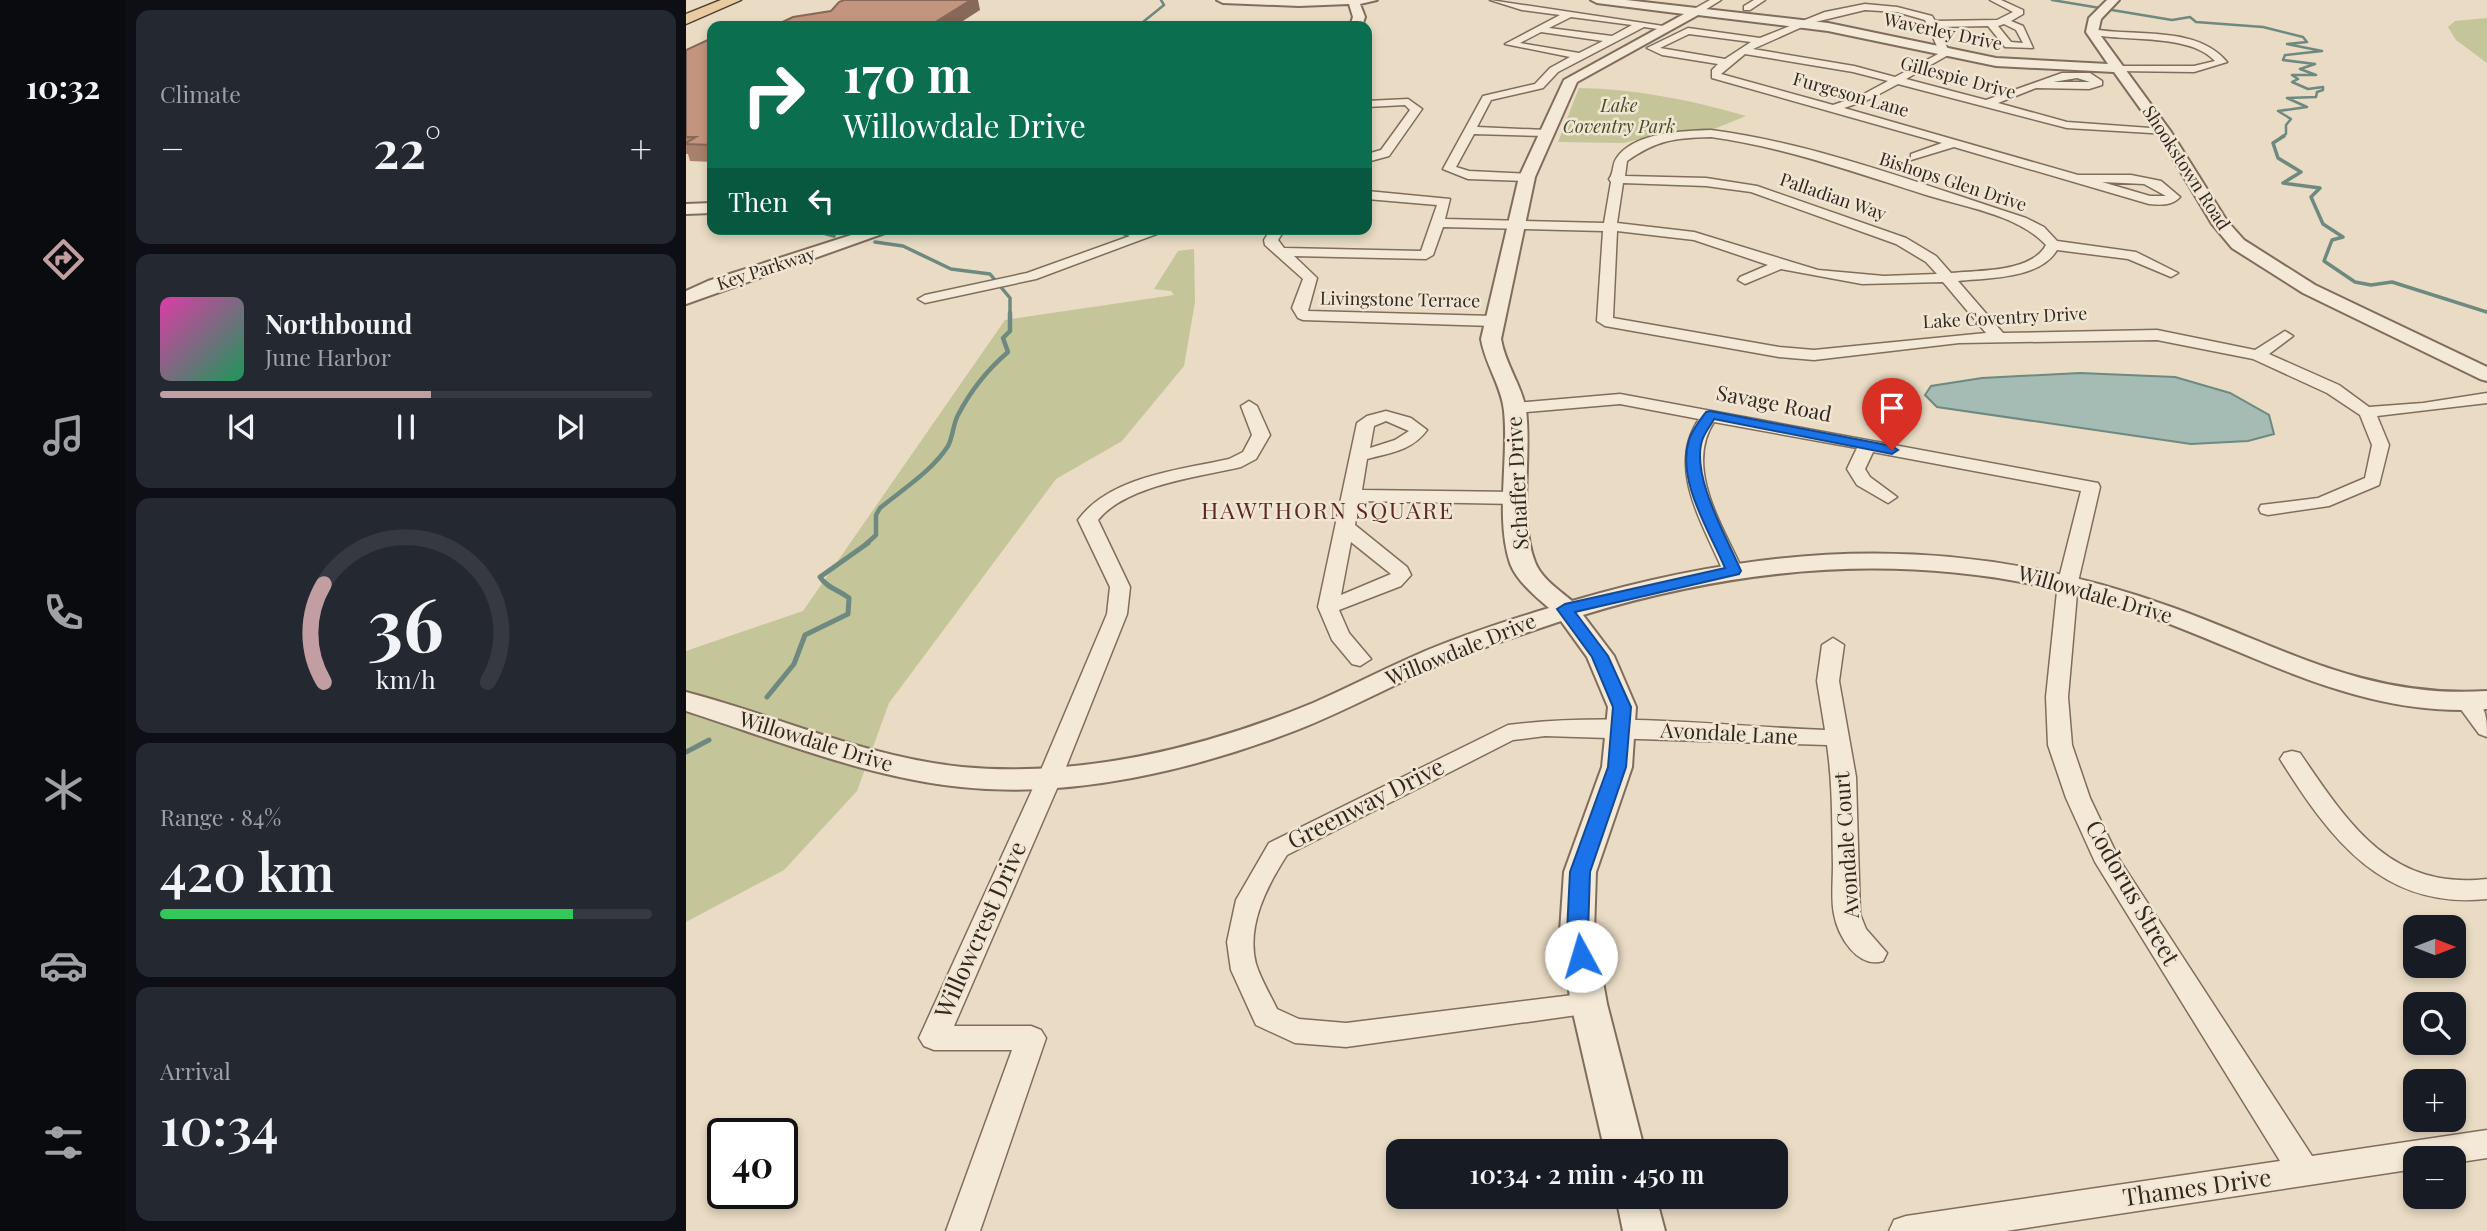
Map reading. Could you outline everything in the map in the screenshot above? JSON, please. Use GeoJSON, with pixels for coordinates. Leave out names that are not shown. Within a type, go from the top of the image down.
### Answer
{"type":"FeatureCollection","features":[{"type":"Feature","properties":{"kind":"main road"},"geometry":{"type":"LineString","coordinates":[[686,8],[706,0]]}},
{"type":"Feature","properties":{"kind":"main road"},"geometry":{"type":"LineString","coordinates":[[686,19],[734,0]]}},
{"type":"Feature","properties":{"kind":"street"},"geometry":{"type":"LineString","coordinates":[[1223,0],[1371,0]]}},
{"type":"Feature","properties":{"kind":"street"},"geometry":{"type":"LineString","coordinates":[[1494,0],[1665,27]]}},
{"type":"Feature","properties":{"kind":"street"},"geometry":{"type":"LineString","coordinates":[[1580,56],[1510,44],[1598,0]]}},
{"type":"Feature","properties":{"kind":"street","name":"Waverley Drive"},"geometry":{"type":"LineString","coordinates":[[1598,0],[1806,23],[1945,54],[2017,65],[2118,68]]}},
{"type":"Feature","properties":{"kind":"street"},"geometry":{"type":"LineString","coordinates":[[1545,78],[1571,80],[1717,0]]}},
{"type":"Feature","properties":{"kind":"street"},"geometry":{"type":"LineString","coordinates":[[1748,8],[1761,0]]}},
{"type":"Feature","properties":{"kind":"street"},"geometry":{"type":"LineString","coordinates":[[1849,0],[1862,8]]}},
{"type":"Feature","properties":{"kind":"street"},"geometry":{"type":"LineString","coordinates":[[1933,24],[1991,23],[2017,15],[2019,9],[1994,0]]}},
{"type":"Feature","properties":{"kind":"street"},"geometry":{"type":"LineString","coordinates":[[1353,1],[1359,17],[1358,21]]}},
{"type":"Feature","properties":{"kind":"street"},"geometry":{"type":"LineString","coordinates":[[2112,1],[2095,19],[2095,36],[2198,45],[2215,51],[2222,62],[2194,69],[2118,68]]}},
{"type":"Feature","properties":{"kind":"street"},"geometry":{"type":"LineString","coordinates":[[1762,41],[1688,31],[1652,48],[1654,51],[1726,62],[1762,41],[1806,23],[1862,8],[1920,15],[1933,24],[1945,54],[1854,102],[1834,108]]}},
{"type":"Feature","properties":{"kind":"street"},"geometry":{"type":"LineString","coordinates":[[1991,23],[1996,25],[2008,45],[2030,46],[2020,28],[2004,21]]}},
{"type":"Feature","properties":{"kind":"street"},"geometry":{"type":"LineString","coordinates":[[1527,177],[1468,175],[1453,172],[1449,165],[1487,98],[1532,89],[1580,56],[1642,24]]}},
{"type":"Feature","properties":{"kind":"street"},"geometry":{"type":"LineString","coordinates":[[1538,29],[1612,40]]}},
{"type":"Feature","properties":{"kind":"street","name":"Shookstown Road"},"geometry":{"type":"LineString","coordinates":[[2095,36],[2164,132],[2220,224],[2238,244],[2309,289],[2487,375]]}},
{"type":"Feature","properties":{"kind":"street","name":"Gillespie Drive"},"geometry":{"type":"LineString","coordinates":[[1744,51],[1854,69],[2067,125],[2164,132]]}},
{"type":"Feature","properties":{"kind":"street","name":"Furgeson Lane"},"geometry":{"type":"LineString","coordinates":[[1726,62],[1717,70],[1716,76],[2149,200],[2164,201],[2174,197],[2169,188],[2156,183],[2079,179]]}},
{"type":"Feature","properties":{"kind":"street","name":"Schaffer Drive"},"geometry":{"type":"LineString","coordinates":[[1571,80],[1527,177],[1491,339],[1494,358],[1515,408],[1517,532],[1523,564],[1542,589],[1565,609],[1600,656],[1622,707],[1617,767],[1580,872],[1577,932],[1589,1004],[1622,1139]]}},
{"type":"Feature","properties":{"kind":"street"},"geometry":{"type":"LineString","coordinates":[[1987,104],[2037,85]]}},
{"type":"Feature","properties":{"kind":"street"},"geometry":{"type":"LineString","coordinates":[[1372,104],[1408,102],[1416,109],[1385,153],[1372,157]]}},
{"type":"Feature","properties":{"kind":"street"},"geometry":{"type":"LineString","coordinates":[[1469,130],[1546,133]]}},
{"type":"Feature","properties":{"kind":"street","name":"Bishops Glen Drive"},"geometry":{"type":"LineString","coordinates":[[1610,226],[1615,178],[1621,160],[1646,143],[1692,135],[1751,137],[2021,221],[2039,230],[2053,245]]}},
{"type":"Feature","properties":{"kind":"street"},"geometry":{"type":"LineString","coordinates":[[1915,157],[1954,143]]}},
{"type":"Feature","properties":{"kind":"street","name":"Palladian Way"},"geometry":{"type":"LineString","coordinates":[[1615,178],[1706,182],[1753,189],[1920,250],[1998,337]]}},
{"type":"Feature","properties":{"kind":"street"},"geometry":{"type":"LineString","coordinates":[[1274,235],[1271,240],[1281,252],[1426,255],[1445,202],[1372,195]]}},
{"type":"Feature","properties":{"kind":"street"},"geometry":{"type":"LineString","coordinates":[[686,209],[707,208]]}},
{"type":"Feature","properties":{"kind":"street"},"geometry":{"type":"LineString","coordinates":[[1437,223],[1649,228],[1697,236],[1779,265],[1850,279],[1919,281],[2018,269],[2041,261],[2053,245],[2131,255],[2171,273]]}},
{"type":"Feature","properties":{"kind":"street","name":"Lake Coventry Drive"},"geometry":{"type":"LineString","coordinates":[[1610,226],[1605,321],[1779,352],[1814,355],[1959,338],[2144,334],[2213,344],[2258,355],[2323,383],[2366,412]]}},
{"type":"Feature","properties":{"kind":"street","name":"Key Parkway"},"geometry":{"type":"LineString","coordinates":[[686,298],[714,285],[869,235]]}},
{"type":"Feature","properties":{"kind":"street"},"geometry":{"type":"LineString","coordinates":[[1140,235],[1144,236]]}},
{"type":"Feature","properties":{"kind":"street"},"geometry":{"type":"LineString","coordinates":[[925,299],[1049,270],[1144,236]]}},
{"type":"Feature","properties":{"kind":"street","name":"Livingstone Terrace"},"geometry":{"type":"LineString","coordinates":[[1281,252],[1310,278],[1299,308],[1303,315],[1493,321]]}},
{"type":"Feature","properties":{"kind":"street"},"geometry":{"type":"LineString","coordinates":[[1745,280],[1779,265]]}},
{"type":"Feature","properties":{"kind":"street"},"geometry":{"type":"LineString","coordinates":[[2258,355],[2285,336]]}},
{"type":"Feature","properties":{"kind":"street","name":"Savage Road"},"geometry":{"type":"LineString","coordinates":[[1515,408],[1620,398],[2091,487],[2068,582]]}},
{"type":"Feature","properties":{"kind":"street"},"geometry":{"type":"LineString","coordinates":[[2366,412],[2423,408],[2487,398]]}},
{"type":"Feature","properties":{"kind":"street"},"geometry":{"type":"LineString","coordinates":[[1050,777],[1117,614],[1120,587],[1088,520],[1093,509],[1119,494],[1235,463],[1250,455],[1261,435],[1249,406]]}},
{"type":"Feature","properties":{"kind":"street"},"geometry":{"type":"LineString","coordinates":[[2268,509],[2312,506],[2351,494],[2373,481],[2382,451],[2379,431],[2366,412]]}},
{"type":"Feature","properties":{"kind":"street"},"geometry":{"type":"LineString","coordinates":[[1710,415],[1696,439],[1694,462],[1698,486],[1734,571]]}},
{"type":"Feature","properties":{"kind":"street"},"geometry":{"type":"LineString","coordinates":[[1867,445],[1856,469],[1863,481],[1888,497]]}},
{"type":"Feature","properties":{"kind":"street"},"geometry":{"type":"LineString","coordinates":[[1360,456],[1328,607],[1332,625],[1341,640],[1360,659]]}},
{"type":"Feature","properties":{"kind":"street"},"geometry":{"type":"LineString","coordinates":[[1352,495],[1516,498]]}},
{"type":"Feature","properties":{"kind":"street"},"geometry":{"type":"LineString","coordinates":[[1328,607],[1394,582],[1401,575],[1400,571],[1345,527]]}},
{"type":"Feature","properties":{"kind":"street","name":"Willowdale Drive"},"geometry":{"type":"LineString","coordinates":[[686,701],[881,765],[954,776],[1050,777],[1115,771],[1165,761],[1260,733],[1322,710],[1436,656],[1565,609],[1734,571],[1888,559],[1964,562],[2068,582],[2165,613],[2328,679],[2396,696],[2477,702]]}},
{"type":"Feature","properties":{"kind":"street","name":"Codorus Street"},"geometry":{"type":"LineString","coordinates":[[2068,582],[2057,698],[2060,745],[2078,798],[2108,862],[2305,1172]]}},
{"type":"Feature","properties":{"kind":"street","name":"Avondale Court"},"geometry":{"type":"LineString","coordinates":[[1833,645],[1828,681],[1844,777],[1847,914],[1854,934],[1873,954]]}},
{"type":"Feature","properties":{"kind":"street"},"geometry":{"type":"LineString","coordinates":[[2477,702],[2487,729]]}},
{"type":"Feature","properties":{"kind":"street","name":"Greenway Drive"},"geometry":{"type":"LineString","coordinates":[[1589,1004],[1346,1035],[1295,1031],[1266,1017],[1241,957],[1247,903],[1259,874],[1278,849],[1495,737],[1545,728],[1621,729]]}},
{"type":"Feature","properties":{"kind":"street","name":"Avondale Lane"},"geometry":{"type":"LineString","coordinates":[[1621,729],[1837,738]]}},
{"type":"Feature","properties":{"kind":"street"},"geometry":{"type":"LineString","coordinates":[[2291,759],[2348,836],[2378,863],[2416,884],[2454,892],[2487,889]]}},
{"type":"Feature","properties":{"kind":"street","name":"Willowcrest Drive"},"geometry":{"type":"LineString","coordinates":[[963,1231],[1031,1038],[934,1038],[1050,777]]}},
{"type":"Feature","properties":{"kind":"street","name":"Thames Drive"},"geometry":{"type":"LineString","coordinates":[[1906,1231],[2487,1144]]}},
{"type":"Feature","properties":{"kind":"street"},"geometry":{"type":"LineString","coordinates":[[1639,1209],[1644,1231]]}},
{"type":"Feature","properties":{"kind":"green space"},"geometry":{"type":"Polygon","coordinates":[[[2487,18],[2487,63],[2456,40],[2448,27],[2455,21],[2487,18]]]}},
{"type":"Feature","properties":{"kind":"green space","name":"Lake Coventry Park"},"geometry":{"type":"Polygon","coordinates":[[[1579,88],[1663,96],[1746,116],[1714,129],[1667,132],[1624,143],[1558,142],[1579,88]]]}},
{"type":"Feature","properties":{"kind":"green space"},"geometry":{"type":"Polygon","coordinates":[[[1194,249],[1195,302],[1184,366],[1122,441],[1056,479],[889,703],[857,791],[784,870],[686,922],[686,651],[803,611],[1005,320],[1174,295],[1171,291],[1154,289],[1178,251],[1194,249]]]}},
{"type":"Feature","properties":{"kind":"water"},"geometry":{"type":"Polygon","coordinates":[[[2080,373],[2175,377],[2230,393],[2269,415],[2274,434],[2248,441],[2191,444],[1937,407],[1925,395],[1931,386],[1982,378],[2080,373]]]}},
{"type":"Feature","properties":{"kind":"building"},"geometry":{"type":"Polygon","coordinates":[[[971,0],[937,21],[785,21],[793,17],[831,11],[839,2],[971,0]]]}},
{"type":"Feature","properties":{"kind":"building"},"geometry":{"type":"Polygon","coordinates":[[[707,40],[707,145],[686,144],[696,137],[686,137],[686,50],[707,40]]]}},
{"type":"Feature","properties":{"kind":"waterway"},"geometry":{"type":"LineString","coordinates":[[1144,21],[1164,5],[1161,0]]}},
{"type":"Feature","properties":{"kind":"waterway"},"geometry":{"type":"LineString","coordinates":[[2052,0],[2172,20],[2190,17],[2196,22],[2263,27],[2303,37],[2307,42],[2287,44],[2322,51],[2285,55],[2283,60],[2315,64],[2300,69],[2316,75],[2292,75],[2298,79],[2292,82],[2308,89],[2323,87],[2323,90],[2317,92],[2316,97],[2287,98],[2307,107],[2278,111],[2291,119],[2286,125],[2286,134],[2281,137]]}},
{"type":"Feature","properties":{"kind":"waterway"},"geometry":{"type":"LineString","coordinates":[[2284,136],[2273,143],[2278,158],[2301,172],[2283,183],[2320,188],[2311,197],[2323,224],[2343,237],[2332,240],[2324,261],[2355,282],[2371,285],[2392,282],[2487,312]]}},
{"type":"Feature","properties":{"kind":"waterway"},"geometry":{"type":"LineString","coordinates":[[865,545],[876,535],[876,515],[880,508],[926,472],[948,446],[956,419],[968,397],[986,373],[1008,352],[1003,338],[1010,331],[1010,298],[990,274],[951,269],[903,246],[875,242]]}},
{"type":"Feature","properties":{"kind":"waterway"},"geometry":{"type":"LineString","coordinates":[[767,697],[794,664],[805,635],[848,614],[849,598],[820,577],[868,543]]}},
{"type":"Feature","properties":{"kind":"waterway"},"geometry":{"type":"LineString","coordinates":[[686,752],[709,740]]}},
{"type":"Feature","properties":{"kind":"district","name":"HAWTHORN SQUARE"},"geometry":{"type":"Point","coordinates":[1328,511]}},
{"type":"Feature","properties":{"kind":"route"},"geometry":{"type":"LineString","coordinates":[[1581,956],[1577,932],[1580,872],[1617,767],[1622,707],[1600,656],[1565,609],[1734,571],[1698,486],[1694,462],[1696,439],[1710,415],[1892,450]]}}]}
